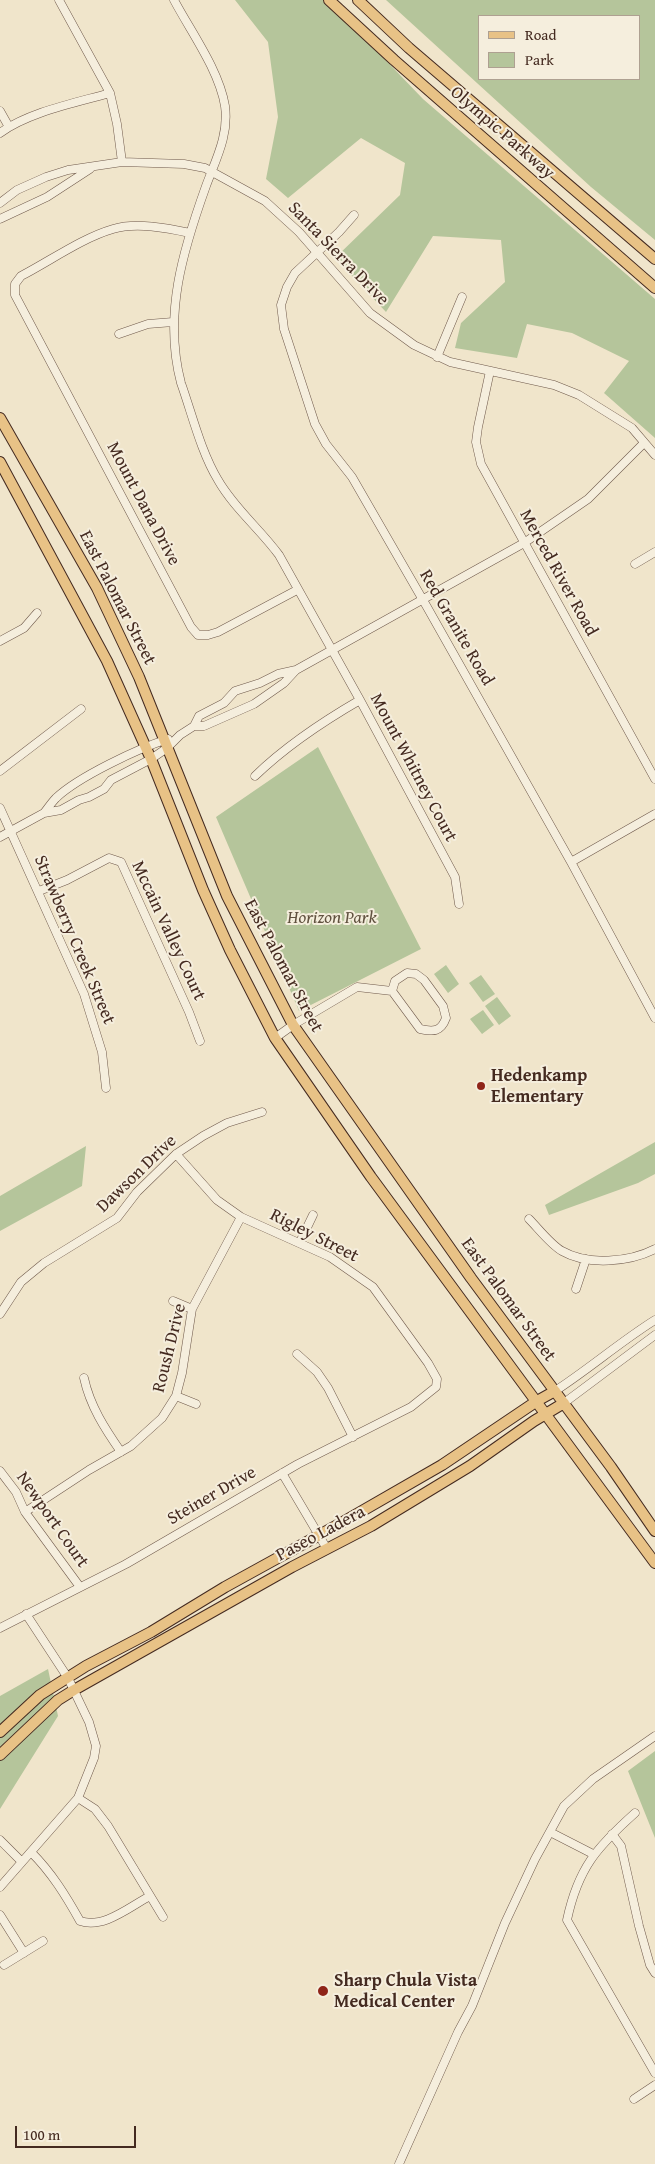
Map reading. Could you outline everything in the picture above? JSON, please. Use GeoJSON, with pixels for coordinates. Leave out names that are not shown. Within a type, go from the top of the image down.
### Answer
{"type":"FeatureCollection","features":[{"type":"Feature","properties":{"kind":"main road","name":"Olympic Parkway"},"geometry":{"type":"LineString","coordinates":[[329,0],[394,60],[655,288]]}},
{"type":"Feature","properties":{"kind":"main road","name":"Olympic Parkway"},"geometry":{"type":"LineString","coordinates":[[358,0],[409,48],[655,259]]}},
{"type":"Feature","properties":{"kind":"main road","name":"East Palomar Street"},"geometry":{"type":"LineString","coordinates":[[0,418],[97,588],[139,677],[227,896],[293,1025],[470,1278],[564,1403],[655,1532]]}},
{"type":"Feature","properties":{"kind":"main road"},"geometry":{"type":"LineString","coordinates":[[0,462],[107,661],[151,759],[207,899],[274,1038],[370,1177],[655,1563]]}},
{"type":"Feature","properties":{"kind":"main road","name":"Paseo Ladera"},"geometry":{"type":"LineString","coordinates":[[0,1732],[40,1695],[442,1465],[555,1391]]}},
{"type":"Feature","properties":{"kind":"main road","name":"Paseo Ladera"},"geometry":{"type":"LineString","coordinates":[[0,1755],[58,1700],[74,1690],[327,1548],[371,1526],[440,1485],[564,1403]]}},
{"type":"Feature","properties":{"kind":"street"},"geometry":{"type":"LineString","coordinates":[[59,0],[103,77],[110,93],[117,124],[122,162]]}},
{"type":"Feature","properties":{"kind":"street","name":"Mount Whitney Court"},"geometry":{"type":"LineString","coordinates":[[174,0],[214,72],[224,105],[226,119],[223,143],[190,233],[177,284],[173,322],[178,369],[182,383],[217,479],[235,504],[279,554],[455,878],[459,904]]}},
{"type":"Feature","properties":{"kind":"street"},"geometry":{"type":"LineString","coordinates":[[0,133],[9,127],[60,108],[110,93]]}},
{"type":"Feature","properties":{"kind":"street"},"geometry":{"type":"LineString","coordinates":[[0,111],[9,127]]}},
{"type":"Feature","properties":{"kind":"street","name":"Santa Sierra Drive"},"geometry":{"type":"LineString","coordinates":[[0,203],[17,190],[46,177],[68,170],[122,162],[184,164],[212,171],[264,200],[299,232],[370,313],[414,345],[437,357],[464,366],[554,386],[579,395],[632,428],[655,455]]}},
{"type":"Feature","properties":{"kind":"street","name":"Santa Sierra Drive"},"geometry":{"type":"LineString","coordinates":[[0,219],[47,197],[94,167]]}},
{"type":"Feature","properties":{"kind":"street","name":"Red Granite Road"},"geometry":{"type":"LineString","coordinates":[[354,215],[296,273],[287,287],[281,305],[284,328],[315,424],[326,444],[352,477],[422,599],[572,862],[655,1018]]}},
{"type":"Feature","properties":{"kind":"street","name":"Mount Dana Drive"},"geometry":{"type":"LineString","coordinates":[[190,233],[169,228],[140,226],[114,228],[91,238],[21,276],[15,287],[15,295],[191,627],[198,635],[218,632],[297,590]]}},
{"type":"Feature","properties":{"kind":"street"},"geometry":{"type":"LineString","coordinates":[[437,357],[462,297]]}},
{"type":"Feature","properties":{"kind":"street"},"geometry":{"type":"LineString","coordinates":[[119,334],[148,324],[173,322]]}},
{"type":"Feature","properties":{"kind":"street","name":"Merced River Road"},"geometry":{"type":"LineString","coordinates":[[490,371],[476,442],[481,464],[655,779]]}},
{"type":"Feature","properties":{"kind":"street"},"geometry":{"type":"LineString","coordinates":[[194,726],[198,716],[224,703],[235,691],[260,683],[278,674],[296,670],[524,543],[588,499],[644,443]]}},
{"type":"Feature","properties":{"kind":"street"},"geometry":{"type":"LineString","coordinates":[[636,564],[655,552]]}},
{"type":"Feature","properties":{"kind":"street"},"geometry":{"type":"LineString","coordinates":[[0,641],[24,628],[37,613]]}},
{"type":"Feature","properties":{"kind":"street"},"geometry":{"type":"LineString","coordinates":[[0,837],[44,813],[61,810],[104,789],[111,780],[151,759],[166,744],[194,726],[204,726],[254,704],[284,683],[296,670]]}},
{"type":"Feature","properties":{"kind":"street"},"geometry":{"type":"LineString","coordinates":[[256,776],[277,755],[311,729],[360,700]]}},
{"type":"Feature","properties":{"kind":"street"},"geometry":{"type":"LineString","coordinates":[[0,771],[81,708]]}},
{"type":"Feature","properties":{"kind":"street"},"geometry":{"type":"LineString","coordinates":[[44,813],[56,798],[72,786],[146,748],[166,744]]}},
{"type":"Feature","properties":{"kind":"street","name":"Strawberry Creek Street"},"geometry":{"type":"LineString","coordinates":[[0,808],[12,830],[88,1006],[103,1057],[106,1088]]}},
{"type":"Feature","properties":{"kind":"street"},"geometry":{"type":"LineString","coordinates":[[572,862],[655,814]]}},
{"type":"Feature","properties":{"kind":"street","name":"Mccain Valley Court"},"geometry":{"type":"LineString","coordinates":[[38,891],[67,880],[109,858],[121,862],[189,1012],[200,1041]]}},
{"type":"Feature","properties":{"kind":"street"},"geometry":{"type":"LineString","coordinates":[[274,1038],[357,987],[392,991],[420,1029],[433,1032],[441,1028],[446,1018],[445,1010],[420,976],[407,973],[395,981],[392,991]]}},
{"type":"Feature","properties":{"kind":"street","name":"Dawson Drive"},"geometry":{"type":"LineString","coordinates":[[0,1314],[21,1282],[44,1262],[118,1218],[137,1192],[176,1154],[202,1136],[227,1123],[262,1112]]}},
{"type":"Feature","properties":{"kind":"street","name":"Rigley Street"},"geometry":{"type":"LineString","coordinates":[[176,1154],[217,1200],[241,1218],[300,1242],[330,1257],[373,1287],[428,1364],[436,1379],[436,1387]]}},
{"type":"Feature","properties":{"kind":"street"},"geometry":{"type":"LineString","coordinates":[[300,1242],[313,1215]]}},
{"type":"Feature","properties":{"kind":"street","name":"Roush Drive"},"geometry":{"type":"LineString","coordinates":[[25,1512],[131,1446],[162,1418],[176,1396],[186,1352],[192,1309],[241,1218]]}},
{"type":"Feature","properties":{"kind":"street"},"geometry":{"type":"LineString","coordinates":[[529,1219],[562,1251],[586,1259],[618,1261],[655,1249]]}},
{"type":"Feature","properties":{"kind":"street"},"geometry":{"type":"LineString","coordinates":[[576,1289],[586,1259]]}},
{"type":"Feature","properties":{"kind":"street"},"geometry":{"type":"LineString","coordinates":[[173,1301],[192,1309]]}},
{"type":"Feature","properties":{"kind":"street","name":"Paseo Ladera"},"geometry":{"type":"LineString","coordinates":[[555,1391],[598,1361],[621,1342],[655,1320]]}},
{"type":"Feature","properties":{"kind":"street","name":"Paseo Ladera"},"geometry":{"type":"LineString","coordinates":[[564,1403],[655,1335]]}},
{"type":"Feature","properties":{"kind":"street"},"geometry":{"type":"LineString","coordinates":[[297,1354],[317,1372],[328,1388],[353,1437]]}},
{"type":"Feature","properties":{"kind":"street"},"geometry":{"type":"LineString","coordinates":[[84,1378],[88,1395],[104,1427],[121,1452]]}},
{"type":"Feature","properties":{"kind":"street","name":"Steiner Drive"},"geometry":{"type":"LineString","coordinates":[[0,1628],[126,1564],[282,1473],[411,1407],[436,1387]]}},
{"type":"Feature","properties":{"kind":"street"},"geometry":{"type":"LineString","coordinates":[[176,1396],[196,1404]]}},
{"type":"Feature","properties":{"kind":"street","name":"Newport Court"},"geometry":{"type":"LineString","coordinates":[[0,1470],[16,1492],[25,1512],[80,1586]]}},
{"type":"Feature","properties":{"kind":"street"},"geometry":{"type":"LineString","coordinates":[[282,1473],[327,1548]]}},
{"type":"Feature","properties":{"kind":"street"},"geometry":{"type":"LineString","coordinates":[[0,1886],[78,1798],[94,1758],[96,1746],[89,1722],[68,1678],[26,1614]]}},
{"type":"Feature","properties":{"kind":"street"},"geometry":{"type":"LineString","coordinates":[[398,2164],[458,2032],[472,2006],[505,1923],[564,1806],[593,1779],[655,1736]]}},
{"type":"Feature","properties":{"kind":"street"},"geometry":{"type":"LineString","coordinates":[[78,1798],[95,1809],[108,1826],[163,1916]]}},
{"type":"Feature","properties":{"kind":"street"},"geometry":{"type":"LineString","coordinates":[[635,1812],[593,1854],[572,1894],[567,1920],[655,2073]]}},
{"type":"Feature","properties":{"kind":"street"},"geometry":{"type":"LineString","coordinates":[[550,1832],[593,1854]]}},
{"type":"Feature","properties":{"kind":"street"},"geometry":{"type":"LineString","coordinates":[[612,1834],[622,1846],[639,1926],[650,1965],[655,1973]]}},
{"type":"Feature","properties":{"kind":"street"},"geometry":{"type":"LineString","coordinates":[[0,1840],[22,1862]]}},
{"type":"Feature","properties":{"kind":"street"},"geometry":{"type":"LineString","coordinates":[[31,1852],[47,1868],[65,1893],[80,1921],[90,1924],[101,1923],[150,1896]]}},
{"type":"Feature","properties":{"kind":"street"},"geometry":{"type":"LineString","coordinates":[[0,1915],[24,1953]]}},
{"type":"Feature","properties":{"kind":"street"},"geometry":{"type":"LineString","coordinates":[[4,1965],[43,1941]]}},
{"type":"Feature","properties":{"kind":"street"},"geometry":{"type":"LineString","coordinates":[[634,2099],[655,2085]]}},
{"type":"Feature","properties":{"kind":"green space"},"geometry":{"type":"Polygon","coordinates":[[[235,0],[328,0],[423,99],[655,299],[655,438],[604,393],[629,361],[572,333],[527,324],[517,358],[455,348],[461,323],[505,282],[501,240],[433,236],[386,312],[335,258],[400,195],[405,163],[361,138],[288,198],[266,179],[278,117],[268,42],[235,0]]]}},
{"type":"Feature","properties":{"kind":"green space"},"geometry":{"type":"Polygon","coordinates":[[[386,0],[655,0],[655,240],[591,187],[386,0]]]}},
{"type":"Feature","properties":{"kind":"green space","name":"Horizon Park"},"geometry":{"type":"Polygon","coordinates":[[[318,747],[421,949],[299,1011],[216,817],[318,747]]]}},
{"type":"Feature","properties":{"kind":"green space"},"geometry":{"type":"Polygon","coordinates":[[[446,965],[459,984],[448,993],[434,974],[446,965]]]}},
{"type":"Feature","properties":{"kind":"green space"},"geometry":{"type":"Polygon","coordinates":[[[481,975],[495,994],[483,1002],[469,983],[481,975]]]}},
{"type":"Feature","properties":{"kind":"green space"},"geometry":{"type":"Polygon","coordinates":[[[497,997],[511,1016],[499,1025],[485,1006],[497,997]]]}},
{"type":"Feature","properties":{"kind":"green space"},"geometry":{"type":"Polygon","coordinates":[[[483,1010],[494,1025],[482,1034],[470,1019],[483,1010]]]}},
{"type":"Feature","properties":{"kind":"green space"},"geometry":{"type":"Polygon","coordinates":[[[655,1142],[655,1174],[638,1183],[549,1215],[545,1205],[655,1142]]]}},
{"type":"Feature","properties":{"kind":"green space"},"geometry":{"type":"Polygon","coordinates":[[[86,1146],[82,1186],[0,1231],[0,1196],[86,1146]]]}},
{"type":"Feature","properties":{"kind":"green space"},"geometry":{"type":"Polygon","coordinates":[[[48,1669],[58,1716],[0,1809],[0,1696],[48,1669]]]}},
{"type":"Feature","properties":{"kind":"green space"},"geometry":{"type":"Polygon","coordinates":[[[655,1751],[655,1838],[628,1771],[655,1751]]]}},
{"type":"Feature","properties":{"kind":"place","name":"Hedenkamp Elementary"},"geometry":{"type":"Point","coordinates":[481,1086]}},
{"type":"Feature","properties":{"kind":"place","name":"Sharp Chula Vista Medical Center"},"geometry":{"type":"Point","coordinates":[323,1991]}}]}
